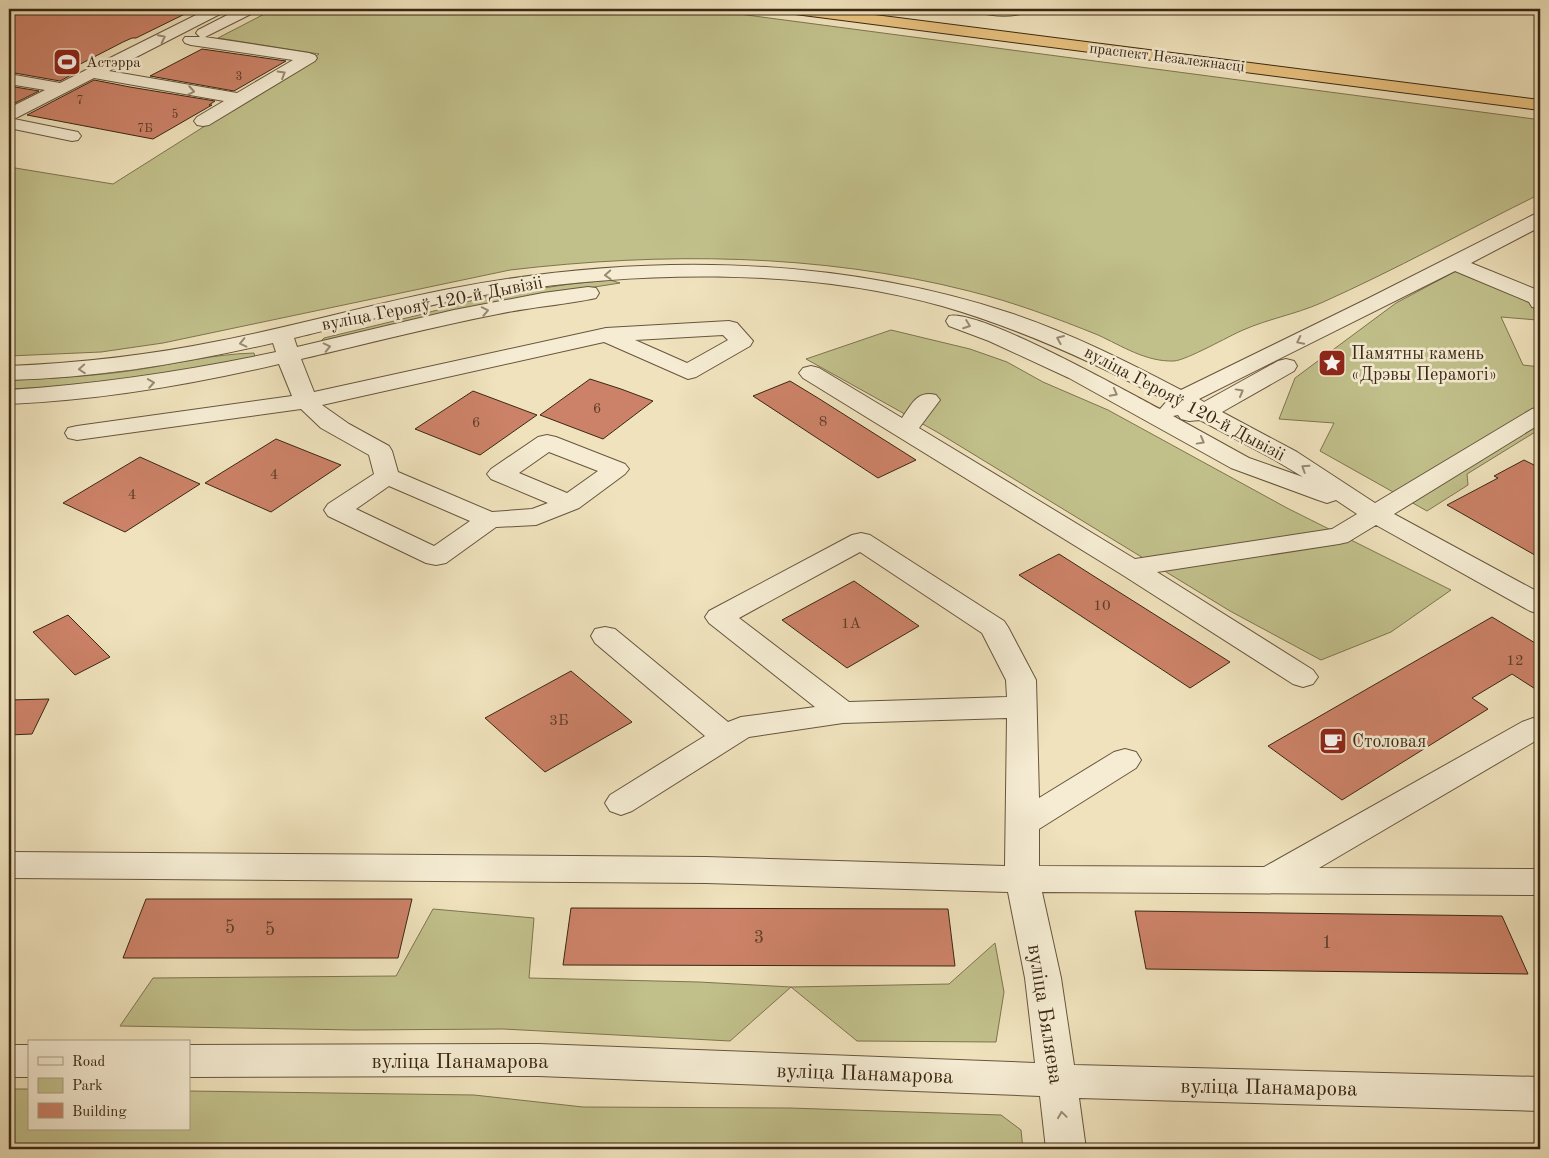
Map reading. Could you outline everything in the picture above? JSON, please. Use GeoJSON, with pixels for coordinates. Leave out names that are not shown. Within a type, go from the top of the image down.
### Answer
{"type":"FeatureCollection","features":[{"type":"Feature","properties":{"kind":"highway","name":"праспект Незалежнасці"},"geometry":{"type":"LineString","coordinates":[[794,9],[1540,105]]}},
{"type":"Feature","properties":{"kind":"highway","name":"праспект Незалежнасці"},"geometry":{"type":"LineString","coordinates":[[874,9],[1540,93]]}},
{"type":"Feature","properties":{"kind":"street"},"geometry":{"type":"LineString","coordinates":[[9,115],[219,9]]}},
{"type":"Feature","properties":{"kind":"street"},"geometry":{"type":"LineString","coordinates":[[118,78],[248,10],[246,9]]}},
{"type":"Feature","properties":{"kind":"street"},"geometry":{"type":"LineString","coordinates":[[983,9],[1013,12],[1024,9]]}},
{"type":"Feature","properties":{"kind":"street"},"geometry":{"type":"LineString","coordinates":[[191,40],[309,58],[203,121]]}},
{"type":"Feature","properties":{"kind":"street"},"geometry":{"type":"LineString","coordinates":[[91,73],[240,99]]}},
{"type":"Feature","properties":{"kind":"street"},"geometry":{"type":"LineString","coordinates":[[9,79],[62,88]]}},
{"type":"Feature","properties":{"kind":"street"},"geometry":{"type":"LineString","coordinates":[[9,123],[72,136]]}},
{"type":"Feature","properties":{"kind":"street"},"geometry":{"type":"LineString","coordinates":[[1162,419],[1182,399],[1376,304],[1540,219]]}},
{"type":"Feature","properties":{"kind":"street"},"geometry":{"type":"LineString","coordinates":[[1454,264],[1538,298],[1540,302]]}},
{"type":"Feature","properties":{"kind":"street","name":"вуліца Герояў 120-й Дывізіі"},"geometry":{"type":"LineString","coordinates":[[9,397],[67,394],[172,380],[469,292],[564,278],[655,272],[716,272],[801,276],[850,282],[898,290],[1001,317],[1103,358],[1289,458],[1375,514],[1538,601]]}},
{"type":"Feature","properties":{"kind":"street","name":"вуліца Герояў 120-й Дывізіі"},"geometry":{"type":"LineString","coordinates":[[9,372],[81,369],[285,345],[571,295],[680,285],[740,284],[793,288],[848,295],[911,308],[997,336],[1054,362],[1240,463],[1375,514]]}},
{"type":"Feature","properties":{"kind":"street"},"geometry":{"type":"LineString","coordinates":[[1162,419],[1204,412],[1324,346],[1376,304]]}},
{"type":"Feature","properties":{"kind":"street"},"geometry":{"type":"LineString","coordinates":[[77,433],[307,401],[606,335],[730,328],[742,341],[688,372],[606,335]]}},
{"type":"Feature","properties":{"kind":"street"},"geometry":{"type":"LineString","coordinates":[[285,345],[307,401],[319,414],[335,425],[380,451],[388,476],[489,520],[536,518],[570,503]]}},
{"type":"Feature","properties":{"kind":"street"},"geometry":{"type":"LineString","coordinates":[[811,373],[1131,568],[1303,677]]}},
{"type":"Feature","properties":{"kind":"street"},"geometry":{"type":"LineString","coordinates":[[9,405],[67,394]]}},
{"type":"Feature","properties":{"kind":"street"},"geometry":{"type":"LineString","coordinates":[[904,430],[928,400]]}},
{"type":"Feature","properties":{"kind":"street"},"geometry":{"type":"LineString","coordinates":[[1131,568],[1339,536],[1540,414]]}},
{"type":"Feature","properties":{"kind":"street"},"geometry":{"type":"LineString","coordinates":[[388,476],[337,510],[436,557],[489,520]]}},
{"type":"Feature","properties":{"kind":"street","name":"вуліца Бяляева"},"geometry":{"type":"LineString","coordinates":[[843,712],[719,617],[860,541],[994,627],[1021,680],[1023,734],[1022,879],[1043,978],[1066,1149]]}},
{"type":"Feature","properties":{"kind":"street"},"geometry":{"type":"LineString","coordinates":[[605,636],[727,737]]}},
{"type":"Feature","properties":{"kind":"street"},"geometry":{"type":"LineString","coordinates":[[621,803],[741,728],[843,712],[1021,707]]}},
{"type":"Feature","properties":{"kind":"street"},"geometry":{"type":"LineString","coordinates":[[1271,880],[1534,729],[1540,730]]}},
{"type":"Feature","properties":{"kind":"street"},"geometry":{"type":"LineString","coordinates":[[1022,824],[1125,760]]}},
{"type":"Feature","properties":{"kind":"street"},"geometry":{"type":"LineString","coordinates":[[9,865],[706,870],[1022,879],[1540,882]]}},
{"type":"Feature","properties":{"kind":"street","name":"вуліца Панамарова"},"geometry":{"type":"LineString","coordinates":[[190,1061],[539,1060],[1057,1081],[1540,1094]]}},
{"type":"Feature","properties":{"kind":"street"},"geometry":{"type":"LineString","coordinates":[[9,1061],[28,1061]]}},
{"type":"Feature","properties":{"kind":"green space"},"geometry":{"type":"Polygon","coordinates":[[[274,9],[701,9],[1534,119],[1540,128],[1540,194],[1404,264],[1321,303],[1253,326],[1180,360],[1174,361],[1164,361],[1144,356],[1098,335],[1002,300],[912,278],[856,269],[798,263],[683,259],[625,260],[510,270],[163,343],[101,352],[9,356],[9,167],[113,184],[319,54],[218,38],[274,9]]]}},
{"type":"Feature","properties":{"kind":"green space"},"geometry":{"type":"Polygon","coordinates":[[[1458,270],[1531,298],[1537,320],[1501,317],[1523,365],[1540,367],[1540,429],[1467,474],[1468,485],[1427,511],[1320,451],[1334,423],[1279,419],[1295,378],[1396,303],[1458,270]]]}},
{"type":"Feature","properties":{"kind":"green space"},"geometry":{"type":"Polygon","coordinates":[[[610,280],[620,283],[486,304],[321,341],[324,338],[484,297],[610,280]]]}},
{"type":"Feature","properties":{"kind":"green space"},"geometry":{"type":"Polygon","coordinates":[[[891,330],[970,349],[1007,362],[1043,382],[1108,410],[1287,508],[1451,590],[1391,632],[1321,660],[1230,611],[937,432],[806,359],[891,330]]]}},
{"type":"Feature","properties":{"kind":"green space"},"geometry":{"type":"Polygon","coordinates":[[[254,353],[255,357],[141,378],[9,389],[9,380],[104,374],[209,357],[254,353]]]}},
{"type":"Feature","properties":{"kind":"green space"},"geometry":{"type":"Polygon","coordinates":[[[433,909],[534,918],[529,978],[699,982],[791,987],[730,1041],[503,1029],[356,1030],[120,1026],[153,978],[396,976],[433,909]]]}},
{"type":"Feature","properties":{"kind":"green space"},"geometry":{"type":"Polygon","coordinates":[[[995,943],[1004,992],[996,1042],[857,1041],[791,987],[949,984],[995,943]]]}},
{"type":"Feature","properties":{"kind":"green space"},"geometry":{"type":"Polygon","coordinates":[[[9,1089],[28,1089],[28,1130],[190,1130],[190,1091],[474,1095],[583,1107],[790,1108],[1001,1115],[1021,1130],[1023,1149],[9,1149],[9,1089]]]}},
{"type":"Feature","properties":{"kind":"building"},"geometry":{"type":"Polygon","coordinates":[[[9,9],[195,9],[136,38],[123,42],[61,74],[71,75],[60,81],[9,72],[9,9]]]}},
{"type":"Feature","properties":{"kind":"building"},"geometry":{"type":"Polygon","coordinates":[[[202,49],[286,61],[234,91],[150,76],[202,49]]]}},
{"type":"Feature","properties":{"kind":"building"},"geometry":{"type":"Polygon","coordinates":[[[94,80],[215,101],[209,105],[212,105],[153,139],[27,115],[94,80]]]}},
{"type":"Feature","properties":{"kind":"building"},"geometry":{"type":"Polygon","coordinates":[[[9,86],[39,91],[9,106],[9,86]]]}},
{"type":"Feature","properties":{"kind":"building"},"geometry":{"type":"Polygon","coordinates":[[[590,379],[653,401],[603,439],[540,415],[590,379]]]}},
{"type":"Feature","properties":{"kind":"building"},"geometry":{"type":"Polygon","coordinates":[[[790,381],[916,460],[878,478],[753,396],[790,381]]]}},
{"type":"Feature","properties":{"kind":"building"},"geometry":{"type":"Polygon","coordinates":[[[473,391],[537,415],[480,455],[415,429],[473,391]]]}},
{"type":"Feature","properties":{"kind":"building"},"geometry":{"type":"Polygon","coordinates":[[[276,439],[341,465],[271,512],[205,483],[276,439]]]}},
{"type":"Feature","properties":{"kind":"building"},"geometry":{"type":"Polygon","coordinates":[[[140,457],[200,484],[125,532],[63,503],[140,457]]]}},
{"type":"Feature","properties":{"kind":"building"},"geometry":{"type":"Polygon","coordinates":[[[1524,460],[1540,468],[1540,558],[1447,505],[1498,478],[1494,476],[1524,460]]]}},
{"type":"Feature","properties":{"kind":"building"},"geometry":{"type":"Polygon","coordinates":[[[1059,554],[1230,662],[1190,688],[1019,575],[1059,554]]]}},
{"type":"Feature","properties":{"kind":"building"},"geometry":{"type":"Polygon","coordinates":[[[854,581],[919,626],[847,668],[782,620],[854,581]]]}},
{"type":"Feature","properties":{"kind":"building"},"geometry":{"type":"Polygon","coordinates":[[[68,615],[110,657],[75,675],[33,632],[68,615]]]}},
{"type":"Feature","properties":{"kind":"building"},"geometry":{"type":"Polygon","coordinates":[[[1492,617],[1540,646],[1540,692],[1512,674],[1472,698],[1488,709],[1342,800],[1268,746],[1492,617]]]}},
{"type":"Feature","properties":{"kind":"building"},"geometry":{"type":"Polygon","coordinates":[[[571,671],[632,722],[545,772],[485,718],[571,671]]]}},
{"type":"Feature","properties":{"kind":"building"},"geometry":{"type":"Polygon","coordinates":[[[49,699],[32,734],[9,735],[9,700],[49,699]]]}},
{"type":"Feature","properties":{"kind":"building"},"geometry":{"type":"Polygon","coordinates":[[[146,899],[412,899],[398,958],[123,958],[146,899]]]}},
{"type":"Feature","properties":{"kind":"building"},"geometry":{"type":"Polygon","coordinates":[[[571,908],[948,909],[955,966],[563,965],[571,908]]]}},
{"type":"Feature","properties":{"kind":"building"},"geometry":{"type":"Polygon","coordinates":[[[1135,911],[1502,916],[1528,974],[1146,969],[1135,911]]]}},
{"type":"Feature","properties":{"kind":"place","name":"Астэрра"},"geometry":{"type":"Point","coordinates":[67,62]}},
{"type":"Feature","properties":{"kind":"place","name":"Памятны камень «Дрэвы Перамогі»"},"geometry":{"type":"Point","coordinates":[1332,363]}},
{"type":"Feature","properties":{"kind":"place","name":"Столовая"},"geometry":{"type":"Point","coordinates":[1333,741]}}]}
